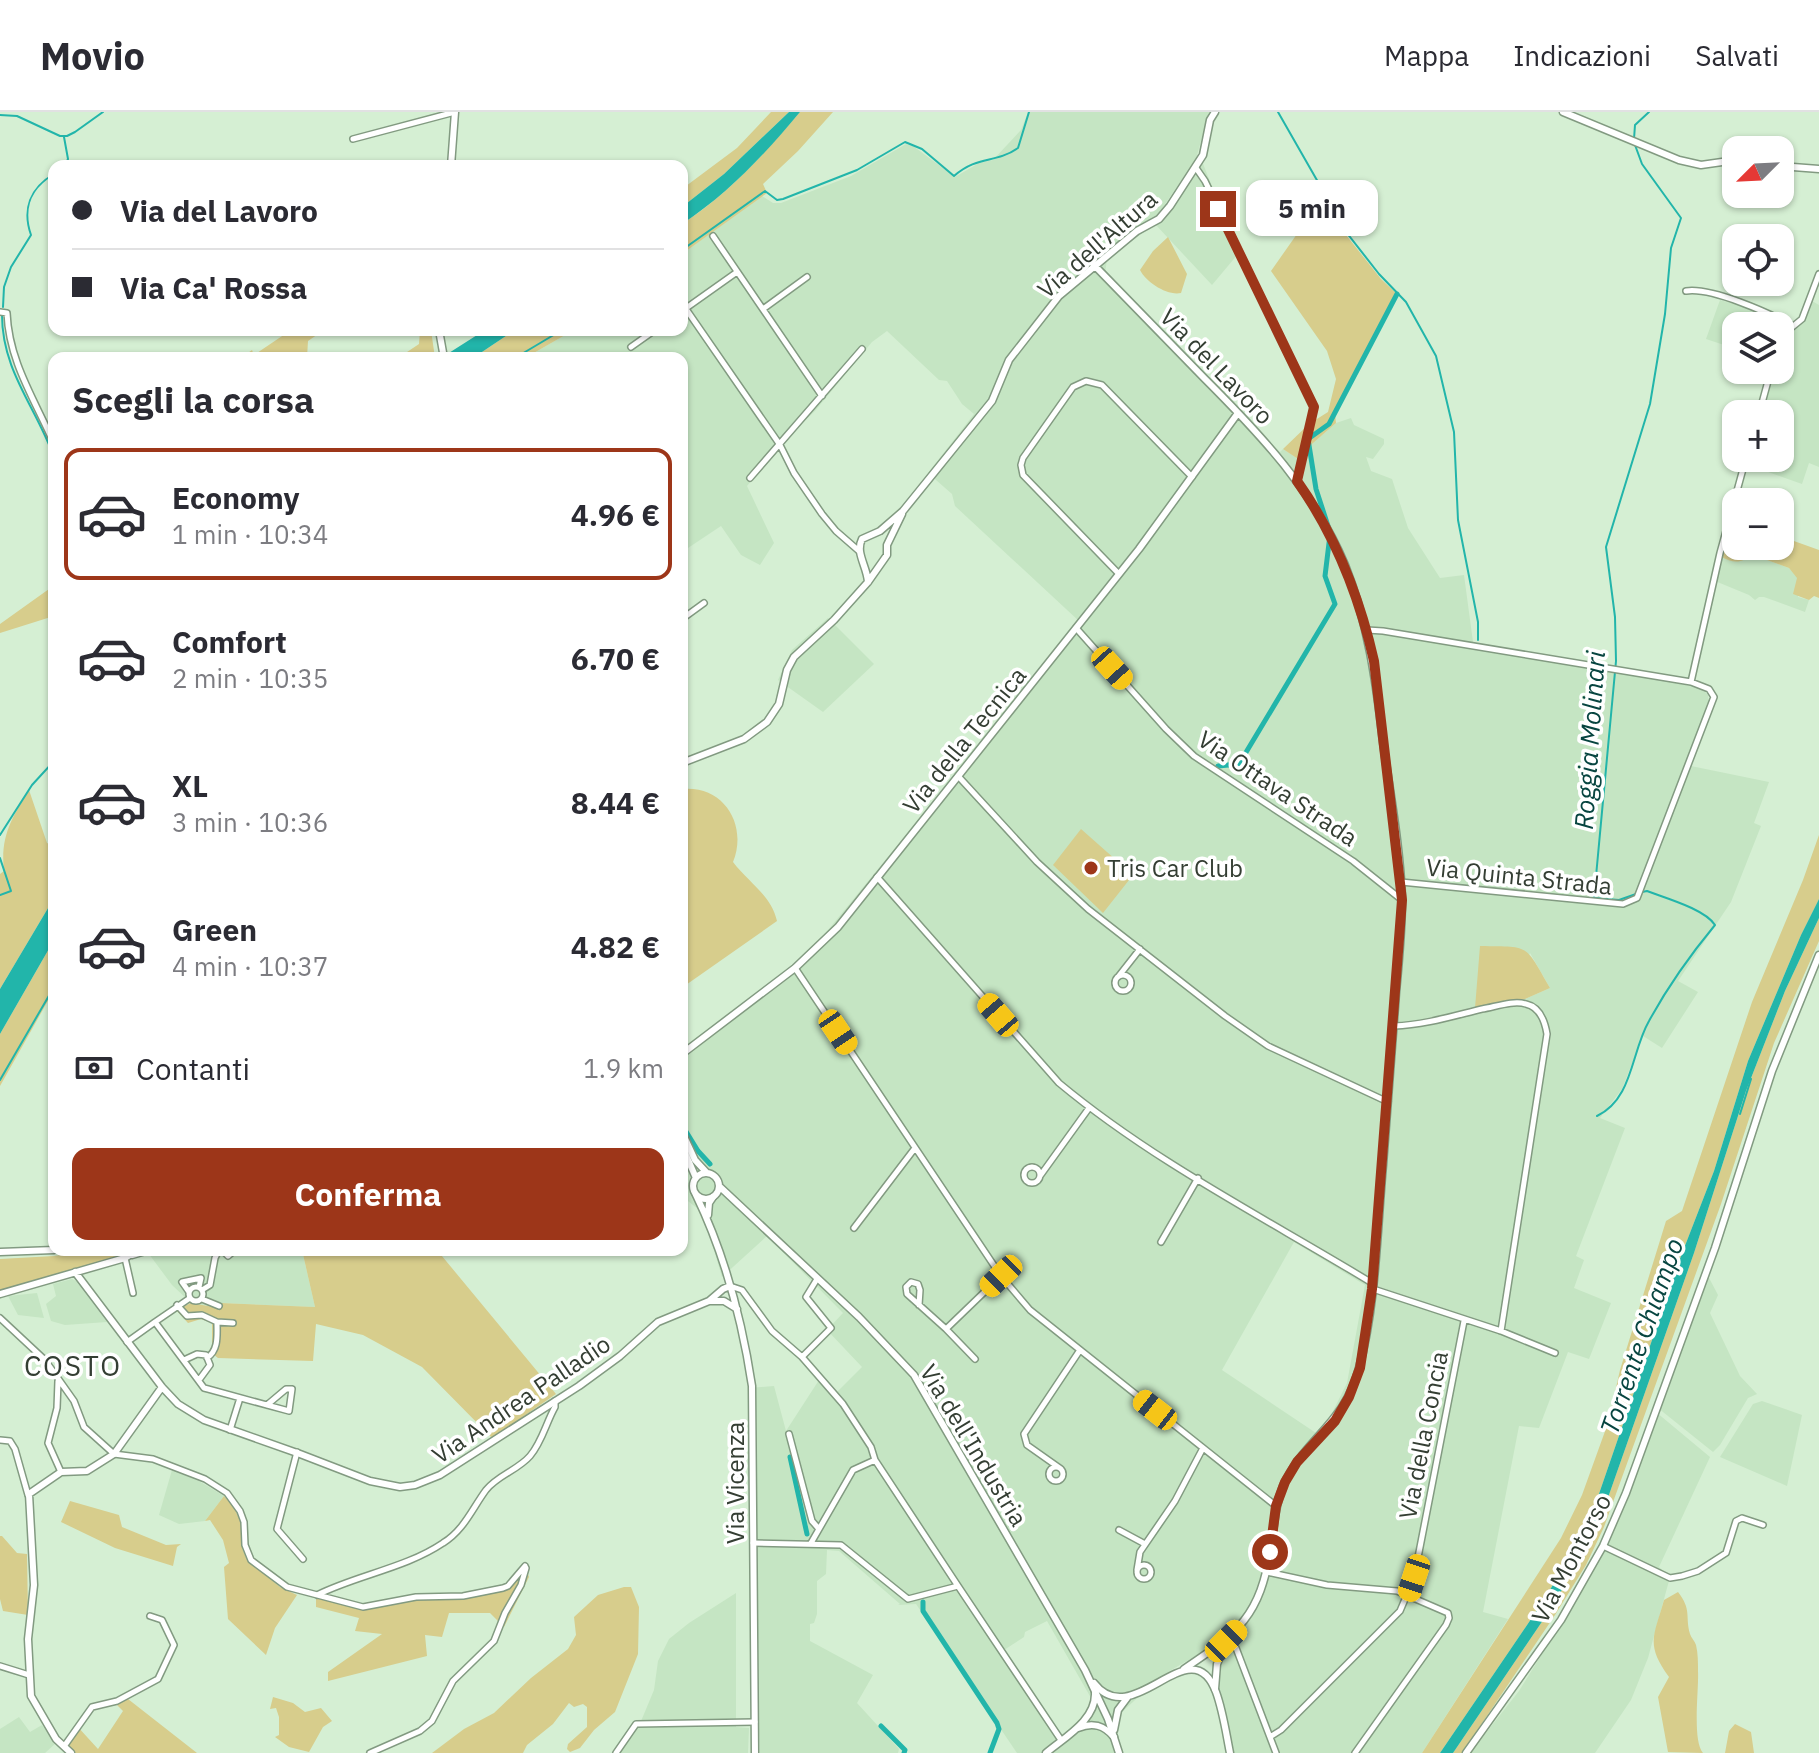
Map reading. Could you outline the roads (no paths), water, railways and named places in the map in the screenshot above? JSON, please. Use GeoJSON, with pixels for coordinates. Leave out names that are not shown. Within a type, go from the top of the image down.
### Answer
{"type":"FeatureCollection","features":[{"type":"Feature","properties":{"kind":"street"},"geometry":{"type":"LineString","coordinates":[[353,139],[455,112],[451,160]]}},
{"type":"Feature","properties":{"kind":"street","name":"Via dell'Altura"},"geometry":{"type":"LineString","coordinates":[[865,537],[903,511],[989,405],[1005,366],[1059,296],[1137,231],[1159,219],[1203,155],[1210,120],[1215,112]]}},
{"type":"Feature","properties":{"kind":"street"},"geometry":{"type":"LineString","coordinates":[[1563,112],[1679,160],[1701,165],[1722,162]]}},
{"type":"Feature","properties":{"kind":"street"},"geometry":{"type":"LineString","coordinates":[[1794,167],[1819,169]]}},
{"type":"Feature","properties":{"kind":"street"},"geometry":{"type":"LineString","coordinates":[[1196,168],[1314,407],[1297,481]]}},
{"type":"Feature","properties":{"kind":"street"},"geometry":{"type":"LineString","coordinates":[[713,236],[822,396]]}},
{"type":"Feature","properties":{"kind":"street","name":"Via del Lavoro"},"geometry":{"type":"LineString","coordinates":[[1094,265],[1265,440],[1297,481],[1340,554],[1367,630],[1374,661],[1401,882],[1388,1102],[1372,1286],[1360,1368],[1349,1397],[1335,1421],[1297,1462],[1276,1506],[1267,1572],[1257,1602],[1246,1620],[1226,1641],[1184,1669]]}},
{"type":"Feature","properties":{"kind":"street"},"geometry":{"type":"LineString","coordinates":[[688,307],[737,272]]}},
{"type":"Feature","properties":{"kind":"street"},"geometry":{"type":"LineString","coordinates":[[1794,325],[1802,319],[1819,274]]}},
{"type":"Feature","properties":{"kind":"street"},"geometry":{"type":"LineString","coordinates":[[763,309],[807,277]]}},
{"type":"Feature","properties":{"kind":"street"},"geometry":{"type":"LineString","coordinates":[[1686,291],[1710,293],[1768,312]]}},
{"type":"Feature","properties":{"kind":"street"},"geometry":{"type":"LineString","coordinates":[[0,312],[7,313],[10,347],[17,369],[48,432]]}},
{"type":"Feature","properties":{"kind":"street"},"geometry":{"type":"LineString","coordinates":[[688,316],[780,445],[794,473],[822,514],[859,551],[868,582]]}},
{"type":"Feature","properties":{"kind":"street"},"geometry":{"type":"LineString","coordinates":[[631,347],[647,336]]}},
{"type":"Feature","properties":{"kind":"street"},"geometry":{"type":"LineString","coordinates":[[750,478],[862,349]]}},
{"type":"Feature","properties":{"kind":"street"},"geometry":{"type":"LineString","coordinates":[[1119,574],[1023,475],[1023,458],[1073,387],[1086,381],[1102,385],[1192,477]]}},
{"type":"Feature","properties":{"kind":"street","name":"Via della Tecnica"},"geometry":{"type":"LineString","coordinates":[[688,1049],[795,968],[838,927],[1119,574],[1238,413]]}},
{"type":"Feature","properties":{"kind":"street"},"geometry":{"type":"LineString","coordinates":[[1367,630],[1691,682],[1742,472]]}},
{"type":"Feature","properties":{"kind":"street","name":"Via dell'Altura"},"geometry":{"type":"LineString","coordinates":[[688,761],[744,739],[767,722],[779,704],[787,670],[794,657],[834,620],[868,582],[887,555],[887,545],[903,511]]}},
{"type":"Feature","properties":{"kind":"street"},"geometry":{"type":"LineString","coordinates":[[873,534],[882,537],[887,545]]}},
{"type":"Feature","properties":{"kind":"street"},"geometry":{"type":"LineString","coordinates":[[844,536],[865,537],[859,551]]}},
{"type":"Feature","properties":{"kind":"street"},"geometry":{"type":"LineString","coordinates":[[864,560],[880,562]]}},
{"type":"Feature","properties":{"kind":"street"},"geometry":{"type":"LineString","coordinates":[[688,615],[704,603]]}},
{"type":"Feature","properties":{"kind":"street","name":"Via Ottava Strada"},"geometry":{"type":"LineString","coordinates":[[1076,628],[1194,756],[1353,861],[1402,900]]}},
{"type":"Feature","properties":{"kind":"street","name":"Via Quinta Strada"},"geometry":{"type":"LineString","coordinates":[[1401,882],[1623,904],[1637,898],[1714,697],[1709,689],[1691,682]]}},
{"type":"Feature","properties":{"kind":"street"},"geometry":{"type":"LineString","coordinates":[[958,776],[1037,862],[1088,909],[1225,1016],[1268,1046],[1388,1102]]}},
{"type":"Feature","properties":{"kind":"street"},"geometry":{"type":"LineString","coordinates":[[877,877],[1059,1083],[1134,1140],[1372,1286],[1555,1353]]}},
{"type":"Feature","properties":{"kind":"street"},"geometry":{"type":"LineString","coordinates":[[1126,966],[1130,987],[1122,991],[1115,984],[1118,977],[1126,966],[1140,949]]}},
{"type":"Feature","properties":{"kind":"street","name":"Via Montorso"},"geometry":{"type":"LineString","coordinates":[[1467,1753],[1561,1620],[1603,1546],[1626,1493],[1715,1248],[1772,1071],[1819,955]]}},
{"type":"Feature","properties":{"kind":"street"},"geometry":{"type":"LineString","coordinates":[[795,968],[1001,1276],[1030,1310],[1276,1506]]}},
{"type":"Feature","properties":{"kind":"street"},"geometry":{"type":"LineString","coordinates":[[1118,977],[1126,975],[1130,979]]}},
{"type":"Feature","properties":{"kind":"street"},"geometry":{"type":"LineString","coordinates":[[1394,1026],[1526,1003],[1545,1022],[1547,1034],[1501,1331]]}},
{"type":"Feature","properties":{"kind":"street"},"geometry":{"type":"LineString","coordinates":[[1050,1164],[1027,1168],[1024,1178],[1033,1183],[1040,1176],[1050,1164],[1089,1108]]}},
{"type":"Feature","properties":{"kind":"street"},"geometry":{"type":"LineString","coordinates":[[688,1145],[695,1160],[715,1177],[719,1186],[707,1208],[708,1219]]}},
{"type":"Feature","properties":{"kind":"street"},"geometry":{"type":"LineString","coordinates":[[854,1228],[915,1148]]}},
{"type":"Feature","properties":{"kind":"street","name":"Via Vicenza"},"geometry":{"type":"LineString","coordinates":[[688,1160],[696,1178],[693,1188],[708,1219],[737,1309],[752,1386],[755,1753]]}},
{"type":"Feature","properties":{"kind":"street"},"geometry":{"type":"LineString","coordinates":[[1035,1167],[1040,1176]]}},
{"type":"Feature","properties":{"kind":"street"},"geometry":{"type":"LineString","coordinates":[[696,1178],[707,1173]]}},
{"type":"Feature","properties":{"kind":"street"},"geometry":{"type":"LineString","coordinates":[[1161,1242],[1198,1178]]}},
{"type":"Feature","properties":{"kind":"street","name":"Via dell'Industria"},"geometry":{"type":"LineString","coordinates":[[719,1186],[859,1317],[914,1375],[1085,1670],[1119,1753]]}},
{"type":"Feature","properties":{"kind":"street"},"geometry":{"type":"LineString","coordinates":[[696,1195],[704,1199],[714,1196],[730,1198]]}},
{"type":"Feature","properties":{"kind":"street"},"geometry":{"type":"LineString","coordinates":[[0,1252],[48,1250]]}},
{"type":"Feature","properties":{"kind":"street"},"geometry":{"type":"LineString","coordinates":[[124,1258],[128,1256]]}},
{"type":"Feature","properties":{"kind":"street"},"geometry":{"type":"LineString","coordinates":[[0,1294],[130,1256]]}},
{"type":"Feature","properties":{"kind":"street"},"geometry":{"type":"LineString","coordinates":[[127,1342],[190,1295],[194,1287],[210,1285],[213,1266],[219,1256]]}},
{"type":"Feature","properties":{"kind":"street"},"geometry":{"type":"LineString","coordinates":[[124,1258],[133,1293]]}},
{"type":"Feature","properties":{"kind":"street","name":"Via Andrea Palladio"},"geometry":{"type":"LineString","coordinates":[[75,1272],[162,1387],[191,1413],[370,1481],[400,1487],[440,1475],[620,1356],[658,1322],[709,1301]]}},
{"type":"Feature","properties":{"kind":"street"},"geometry":{"type":"LineString","coordinates":[[946,1329],[1001,1276]]}},
{"type":"Feature","properties":{"kind":"street"},"geometry":{"type":"LineString","coordinates":[[202,1299],[201,1278],[182,1282],[195,1301],[202,1299],[219,1306]]}},
{"type":"Feature","properties":{"kind":"street"},"geometry":{"type":"LineString","coordinates":[[802,1357],[831,1328],[806,1297],[817,1279]]}},
{"type":"Feature","properties":{"kind":"street"},"geometry":{"type":"LineString","coordinates":[[709,1301],[730,1286],[742,1290],[772,1331],[802,1357],[843,1404],[871,1447],[875,1460],[1061,1740]]}},
{"type":"Feature","properties":{"kind":"street"},"geometry":{"type":"LineString","coordinates":[[709,1301],[724,1301],[733,1296]]}},
{"type":"Feature","properties":{"kind":"street"},"geometry":{"type":"LineString","coordinates":[[724,1301],[737,1309]]}},
{"type":"Feature","properties":{"kind":"street"},"geometry":{"type":"LineString","coordinates":[[177,1305],[187,1316],[202,1315],[217,1322],[233,1323]]}},
{"type":"Feature","properties":{"kind":"street"},"geometry":{"type":"LineString","coordinates":[[919,1305],[975,1359]]}},
{"type":"Feature","properties":{"kind":"street"},"geometry":{"type":"LineString","coordinates":[[0,1318],[45,1360],[74,1401],[84,1427],[114,1454],[153,1459],[205,1479],[234,1500],[240,1511],[251,1560],[287,1587],[363,1607],[416,1597],[463,1596],[508,1586],[521,1567],[526,1568],[494,1641],[453,1681],[432,1721],[420,1731],[370,1753]]}},
{"type":"Feature","properties":{"kind":"street","name":"Via della Concia"},"geometry":{"type":"LineString","coordinates":[[1270,1737],[1281,1730],[1387,1625],[1409,1595],[1464,1321]]}},
{"type":"Feature","properties":{"kind":"street"},"geometry":{"type":"LineString","coordinates":[[155,1322],[204,1388],[289,1411],[292,1389],[286,1389],[267,1405]]}},
{"type":"Feature","properties":{"kind":"street"},"geometry":{"type":"LineString","coordinates":[[207,1358],[214,1354],[217,1322]]}},
{"type":"Feature","properties":{"kind":"street"},"geometry":{"type":"LineString","coordinates":[[1045,1457],[1048,1475],[1052,1481],[1060,1481],[1063,1475],[1061,1469],[1045,1457],[1027,1445],[1024,1434],[1080,1350]]}},
{"type":"Feature","properties":{"kind":"street"},"geometry":{"type":"LineString","coordinates":[[184,1360],[197,1354],[206,1355],[210,1365],[199,1380]]}},
{"type":"Feature","properties":{"kind":"street"},"geometry":{"type":"LineString","coordinates":[[58,1380],[57,1408],[48,1443],[61,1472]]}},
{"type":"Feature","properties":{"kind":"street"},"geometry":{"type":"LineString","coordinates":[[71,1753],[56,1739],[31,1696],[28,1639],[34,1585],[29,1494],[61,1472],[87,1471],[114,1454],[162,1387]]}},
{"type":"Feature","properties":{"kind":"street"},"geometry":{"type":"LineString","coordinates":[[230,1430],[240,1398]]}},
{"type":"Feature","properties":{"kind":"street"},"geometry":{"type":"LineString","coordinates":[[316,1596],[341,1583],[399,1564],[449,1539],[467,1521],[486,1490],[527,1459],[538,1445],[555,1401]]}},
{"type":"Feature","properties":{"kind":"street"},"geometry":{"type":"LineString","coordinates":[[789,1434],[812,1521],[819,1529]]}},
{"type":"Feature","properties":{"kind":"street"},"geometry":{"type":"LineString","coordinates":[[0,1440],[10,1441],[15,1449],[29,1504]]}},
{"type":"Feature","properties":{"kind":"street"},"geometry":{"type":"LineString","coordinates":[[1140,1552],[1152,1573],[1146,1579],[1139,1577],[1137,1570],[1140,1552],[1175,1501],[1203,1448]]}},
{"type":"Feature","properties":{"kind":"street"},"geometry":{"type":"LineString","coordinates":[[297,1452],[277,1529],[303,1559]]}},
{"type":"Feature","properties":{"kind":"street"},"geometry":{"type":"LineString","coordinates":[[811,1543],[853,1470],[875,1460]]}},
{"type":"Feature","properties":{"kind":"street"},"geometry":{"type":"LineString","coordinates":[[1048,1475],[1052,1468],[1061,1469]]}},
{"type":"Feature","properties":{"kind":"street"},"geometry":{"type":"LineString","coordinates":[[1603,1546],[1670,1578],[1698,1571],[1726,1553],[1736,1521],[1742,1518],[1763,1525]]}},
{"type":"Feature","properties":{"kind":"street"},"geometry":{"type":"LineString","coordinates":[[1119,1530],[1145,1544]]}},
{"type":"Feature","properties":{"kind":"street"},"geometry":{"type":"LineString","coordinates":[[753,1543],[841,1545],[908,1599],[958,1586]]}},
{"type":"Feature","properties":{"kind":"street"},"geometry":{"type":"LineString","coordinates":[[1137,1570],[1142,1565],[1149,1566]]}},
{"type":"Feature","properties":{"kind":"street"},"geometry":{"type":"LineString","coordinates":[[1267,1572],[1327,1585],[1397,1591],[1444,1610],[1449,1618],[1355,1753]]}},
{"type":"Feature","properties":{"kind":"street"},"geometry":{"type":"LineString","coordinates":[[65,1745],[92,1707],[117,1701],[158,1679],[174,1645],[162,1620],[150,1616]]}},
{"type":"Feature","properties":{"kind":"street","name":"Via del Lavoro"},"geometry":{"type":"LineString","coordinates":[[1215,1689],[1217,1664],[1226,1641]]}},
{"type":"Feature","properties":{"kind":"street"},"geometry":{"type":"LineString","coordinates":[[1236,1648],[1276,1753]]}},
{"type":"Feature","properties":{"kind":"street"},"geometry":{"type":"LineString","coordinates":[[0,1666],[29,1675]]}},
{"type":"Feature","properties":{"kind":"street"},"geometry":{"type":"LineString","coordinates":[[1114,1737],[1116,1715],[1127,1698],[1184,1669],[1198,1671],[1215,1689],[1230,1753]]}},
{"type":"Feature","properties":{"kind":"street","name":"Via dell'Industria"},"geometry":{"type":"LineString","coordinates":[[1085,1670],[1105,1695],[1116,1699],[1127,1698]]}},
{"type":"Feature","properties":{"kind":"street"},"geometry":{"type":"LineString","coordinates":[[1046,1753],[1094,1710],[1095,1693]]}},
{"type":"Feature","properties":{"kind":"street"},"geometry":{"type":"LineString","coordinates":[[616,1753],[636,1724],[755,1722]]}},
{"type":"Feature","properties":{"kind":"street"},"geometry":{"type":"LineString","coordinates":[[1075,1729],[1095,1725],[1103,1727],[1114,1737]]}},
{"type":"Feature","properties":{"kind":"water"},"geometry":{"type":"Polygon","coordinates":[[[789,112],[800,112],[745,172],[688,220],[688,202],[724,174],[789,112]]]}},
{"type":"Feature","properties":{"kind":"water"},"geometry":{"type":"Polygon","coordinates":[[[476,336],[506,336],[482,352],[450,352],[476,336]]]}},
{"type":"Feature","properties":{"kind":"water"},"geometry":{"type":"Polygon","coordinates":[[[1819,899],[1819,918],[1785,991],[1746,1091],[1694,1253],[1604,1509],[1556,1601],[1453,1753],[1440,1753],[1546,1597],[1591,1517],[1681,1256],[1714,1171],[1748,1061],[1819,899]]]}},
{"type":"Feature","properties":{"kind":"water"},"geometry":{"type":"Polygon","coordinates":[[[48,908],[48,950],[0,1034],[0,989],[48,908]]]}},
{"type":"Feature","properties":{"kind":"waterway"},"geometry":{"type":"LineString","coordinates":[[0,115],[17,116],[60,136],[67,136],[103,112]]}},
{"type":"Feature","properties":{"kind":"waterway"},"geometry":{"type":"LineString","coordinates":[[688,246],[765,191],[777,200],[783,199],[857,170],[905,142],[922,149],[954,176],[971,165],[1018,148],[1029,112]]}},
{"type":"Feature","properties":{"kind":"waterway"},"geometry":{"type":"LineString","coordinates":[[1278,112],[1318,182],[1332,214],[1379,274],[1406,302],[1436,356],[1454,432],[1458,520],[1478,622],[1478,640]]}},
{"type":"Feature","properties":{"kind":"waterway","name":"Roggia Molinari"},"geometry":{"type":"LineString","coordinates":[[1634,139],[1635,125],[1649,112]]}},
{"type":"Feature","properties":{"kind":"waterway"},"geometry":{"type":"LineString","coordinates":[[64,137],[68,160]]}},
{"type":"Feature","properties":{"kind":"waterway","name":"Roggia Molinari"},"geometry":{"type":"LineString","coordinates":[[1635,145],[1642,164],[1681,218],[1671,248],[1665,314],[1650,404],[1606,547],[1615,617],[1616,661],[1594,898],[1619,900],[1636,894]]}},
{"type":"Feature","properties":{"kind":"waterway"},"geometry":{"type":"LineString","coordinates":[[3,307],[4,287],[11,267],[31,235],[27,216],[30,200],[48,178]]}},
{"type":"Feature","properties":{"kind":"waterway"},"geometry":{"type":"LineString","coordinates":[[1328,526],[1316,489],[1308,439],[1329,424],[1397,294]]}},
{"type":"Feature","properties":{"kind":"waterway"},"geometry":{"type":"LineString","coordinates":[[2,315],[3,335],[14,371],[48,442]]}},
{"type":"Feature","properties":{"kind":"waterway"},"geometry":{"type":"LineString","coordinates":[[525,352],[552,336]]}},
{"type":"Feature","properties":{"kind":"waterway"},"geometry":{"type":"LineString","coordinates":[[1218,766],[1239,764],[1335,604],[1325,576],[1330,535]]}},
{"type":"Feature","properties":{"kind":"waterway"},"geometry":{"type":"LineString","coordinates":[[0,835],[32,785],[48,768]]}},
{"type":"Feature","properties":{"kind":"waterway"},"geometry":{"type":"LineString","coordinates":[[0,858],[11,891],[0,895]]}},
{"type":"Feature","properties":{"kind":"waterway","name":"Roggia Molinari"},"geometry":{"type":"LineString","coordinates":[[1597,1116],[1609,1108],[1625,1087],[1649,1021],[1715,925],[1694,909],[1647,891],[1642,892]]}},
{"type":"Feature","properties":{"kind":"waterway"},"geometry":{"type":"LineString","coordinates":[[0,1080],[48,997]]}},
{"type":"Feature","properties":{"kind":"waterway","name":"Torrente Chiampo"},"geometry":{"type":"LineString","coordinates":[[1740,1114],[1751,1079]]}},
{"type":"Feature","properties":{"kind":"waterway"},"geometry":{"type":"LineString","coordinates":[[688,1135],[710,1164]]}},
{"type":"Feature","properties":{"kind":"waterway"},"geometry":{"type":"LineString","coordinates":[[790,1457],[807,1534]]}},
{"type":"Feature","properties":{"kind":"waterway"},"geometry":{"type":"LineString","coordinates":[[923,1602],[923,1611],[997,1723],[999,1729],[990,1753]]}},
{"type":"Feature","properties":{"kind":"waterway"},"geometry":{"type":"LineString","coordinates":[[881,1726],[905,1750],[904,1753]]}},
{"type":"Feature","properties":{"kind":"place","name":"Tris Car Club"},"geometry":{"type":"Point","coordinates":[1091,868]}},
{"type":"Feature","properties":{"kind":"district","name":"COSTO"},"geometry":{"type":"Point","coordinates":[73,1365]}}]}
